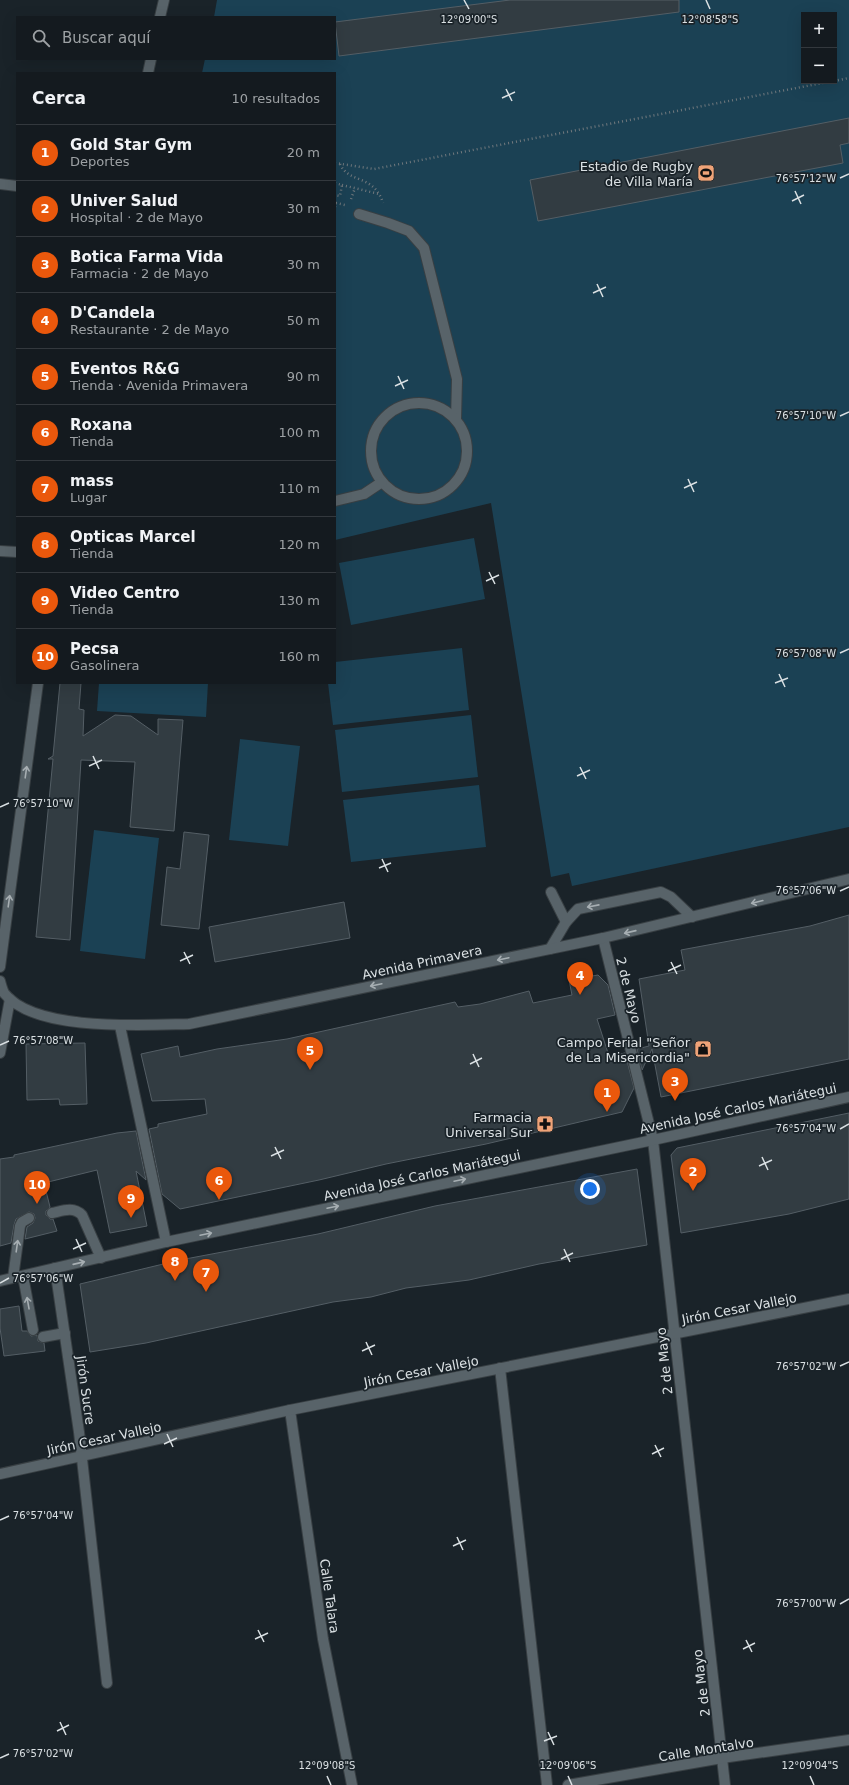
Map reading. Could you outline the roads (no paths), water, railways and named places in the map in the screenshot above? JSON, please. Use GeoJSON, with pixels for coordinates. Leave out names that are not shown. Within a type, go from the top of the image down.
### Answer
{"type":"FeatureCollection","features":[{"type":"Feature","properties":{"kind":"street"},"geometry":{"type":"LineString","coordinates":[[160,16],[164,0]]}},
{"type":"Feature","properties":{"kind":"street"},"geometry":{"type":"LineString","coordinates":[[148,72],[151,60]]}},
{"type":"Feature","properties":{"kind":"street"},"geometry":{"type":"LineString","coordinates":[[0,184],[16,186]]}},
{"type":"Feature","properties":{"kind":"street"},"geometry":{"type":"LineString","coordinates":[[359,214],[409,231],[424,248],[457,379],[456,420]]}},
{"type":"Feature","properties":{"kind":"street"},"geometry":{"type":"LineString","coordinates":[[424,403],[436,406],[447,412],[456,420],[465,437],[467,456],[462,474],[450,488],[440,495],[428,499],[415,500],[403,497],[392,491],[382,482],[374,466],[371,447],[374,434],[380,423],[388,414],[411,404],[424,403]]}},
{"type":"Feature","properties":{"kind":"street"},"geometry":{"type":"LineString","coordinates":[[336,501],[364,494],[382,482]]}},
{"type":"Feature","properties":{"kind":"street"},"geometry":{"type":"LineString","coordinates":[[0,551],[16,552]]}},
{"type":"Feature","properties":{"kind":"street"},"geometry":{"type":"LineString","coordinates":[[0,967],[38,684]]}},
{"type":"Feature","properties":{"kind":"street","name":"Avenida Primavera"},"geometry":{"type":"LineString","coordinates":[[1,991],[10,999],[32,1012],[65,1020],[120,1026],[189,1024],[603,938],[849,879]]}},
{"type":"Feature","properties":{"kind":"street"},"geometry":{"type":"LineString","coordinates":[[551,892],[566,922]]}},
{"type":"Feature","properties":{"kind":"street"},"geometry":{"type":"LineString","coordinates":[[550,949],[566,922],[578,908],[661,892],[671,897],[692,917]]}},
{"type":"Feature","properties":{"kind":"street","name":"2 de Mayo"},"geometry":{"type":"LineString","coordinates":[[603,938],[653,1140],[725,1785]]}},
{"type":"Feature","properties":{"kind":"street"},"geometry":{"type":"LineString","coordinates":[[0,981],[1,991]]}},
{"type":"Feature","properties":{"kind":"street"},"geometry":{"type":"LineString","coordinates":[[0,1053],[10,999]]}},
{"type":"Feature","properties":{"kind":"street"},"geometry":{"type":"LineString","coordinates":[[120,1026],[166,1242]]}},
{"type":"Feature","properties":{"kind":"street","name":"Avenida José Carlos Mariátegui"},"geometry":{"type":"LineString","coordinates":[[0,1281],[166,1242],[653,1140],[849,1097]]}},
{"type":"Feature","properties":{"kind":"street"},"geometry":{"type":"LineString","coordinates":[[52,1213],[70,1209],[77,1210],[82,1214],[101,1258]]}},
{"type":"Feature","properties":{"kind":"street"},"geometry":{"type":"LineString","coordinates":[[13,1278],[20,1226],[22,1222],[29,1218]]}},
{"type":"Feature","properties":{"kind":"street","name":"Jirón Sucre"},"geometry":{"type":"LineString","coordinates":[[55,1268],[82,1456],[108,1683]]}},
{"type":"Feature","properties":{"kind":"street"},"geometry":{"type":"LineString","coordinates":[[23,1276],[33,1330]]}},
{"type":"Feature","properties":{"kind":"street","name":"Jirón Cesar Vallejo"},"geometry":{"type":"LineString","coordinates":[[0,1474],[290,1410],[849,1299]]}},
{"type":"Feature","properties":{"kind":"street"},"geometry":{"type":"LineString","coordinates":[[44,1337],[65,1334]]}},
{"type":"Feature","properties":{"kind":"street"},"geometry":{"type":"LineString","coordinates":[[500,1368],[547,1785]]}},
{"type":"Feature","properties":{"kind":"street","name":"Calle Talara"},"geometry":{"type":"LineString","coordinates":[[290,1410],[323,1639],[352,1785]]}},
{"type":"Feature","properties":{"kind":"street","name":"Calle Montalvo"},"geometry":{"type":"LineString","coordinates":[[568,1785],[722,1758],[849,1740]]}},
{"type":"Feature","properties":{"kind":"place","name":"Estadio de Rugby de Villa María"},"geometry":{"type":"Point","coordinates":[706,173]}},
{"type":"Feature","properties":{"kind":"place","name":"D'Candela"},"geometry":{"type":"Point","coordinates":[580,995]}},
{"type":"Feature","properties":{"kind":"place","name":"Campo Ferial \"Señor de La Misericordia\""},"geometry":{"type":"Point","coordinates":[703,1049]}},
{"type":"Feature","properties":{"kind":"place","name":"Eventos R&G"},"geometry":{"type":"Point","coordinates":[310,1070]}},
{"type":"Feature","properties":{"kind":"place","name":"Botica Farma Vida"},"geometry":{"type":"Point","coordinates":[675,1101]}},
{"type":"Feature","properties":{"kind":"place","name":"Gold Star Gym"},"geometry":{"type":"Point","coordinates":[607,1112]}},
{"type":"Feature","properties":{"kind":"place","name":"Farmacia Universal Sur"},"geometry":{"type":"Point","coordinates":[545,1124]}},
{"type":"Feature","properties":{"kind":"place","name":"Univer Salud"},"geometry":{"type":"Point","coordinates":[693,1191]}},
{"type":"Feature","properties":{"kind":"place","name":"Roxana"},"geometry":{"type":"Point","coordinates":[219,1200]}},
{"type":"Feature","properties":{"kind":"place","name":"Pecsa"},"geometry":{"type":"Point","coordinates":[37,1204]}},
{"type":"Feature","properties":{"kind":"place","name":"Video Centro"},"geometry":{"type":"Point","coordinates":[131,1218]}},
{"type":"Feature","properties":{"kind":"place","name":"Opticas Marcel"},"geometry":{"type":"Point","coordinates":[175,1281]}},
{"type":"Feature","properties":{"kind":"place","name":"mass"},"geometry":{"type":"Point","coordinates":[206,1292]}}]}
